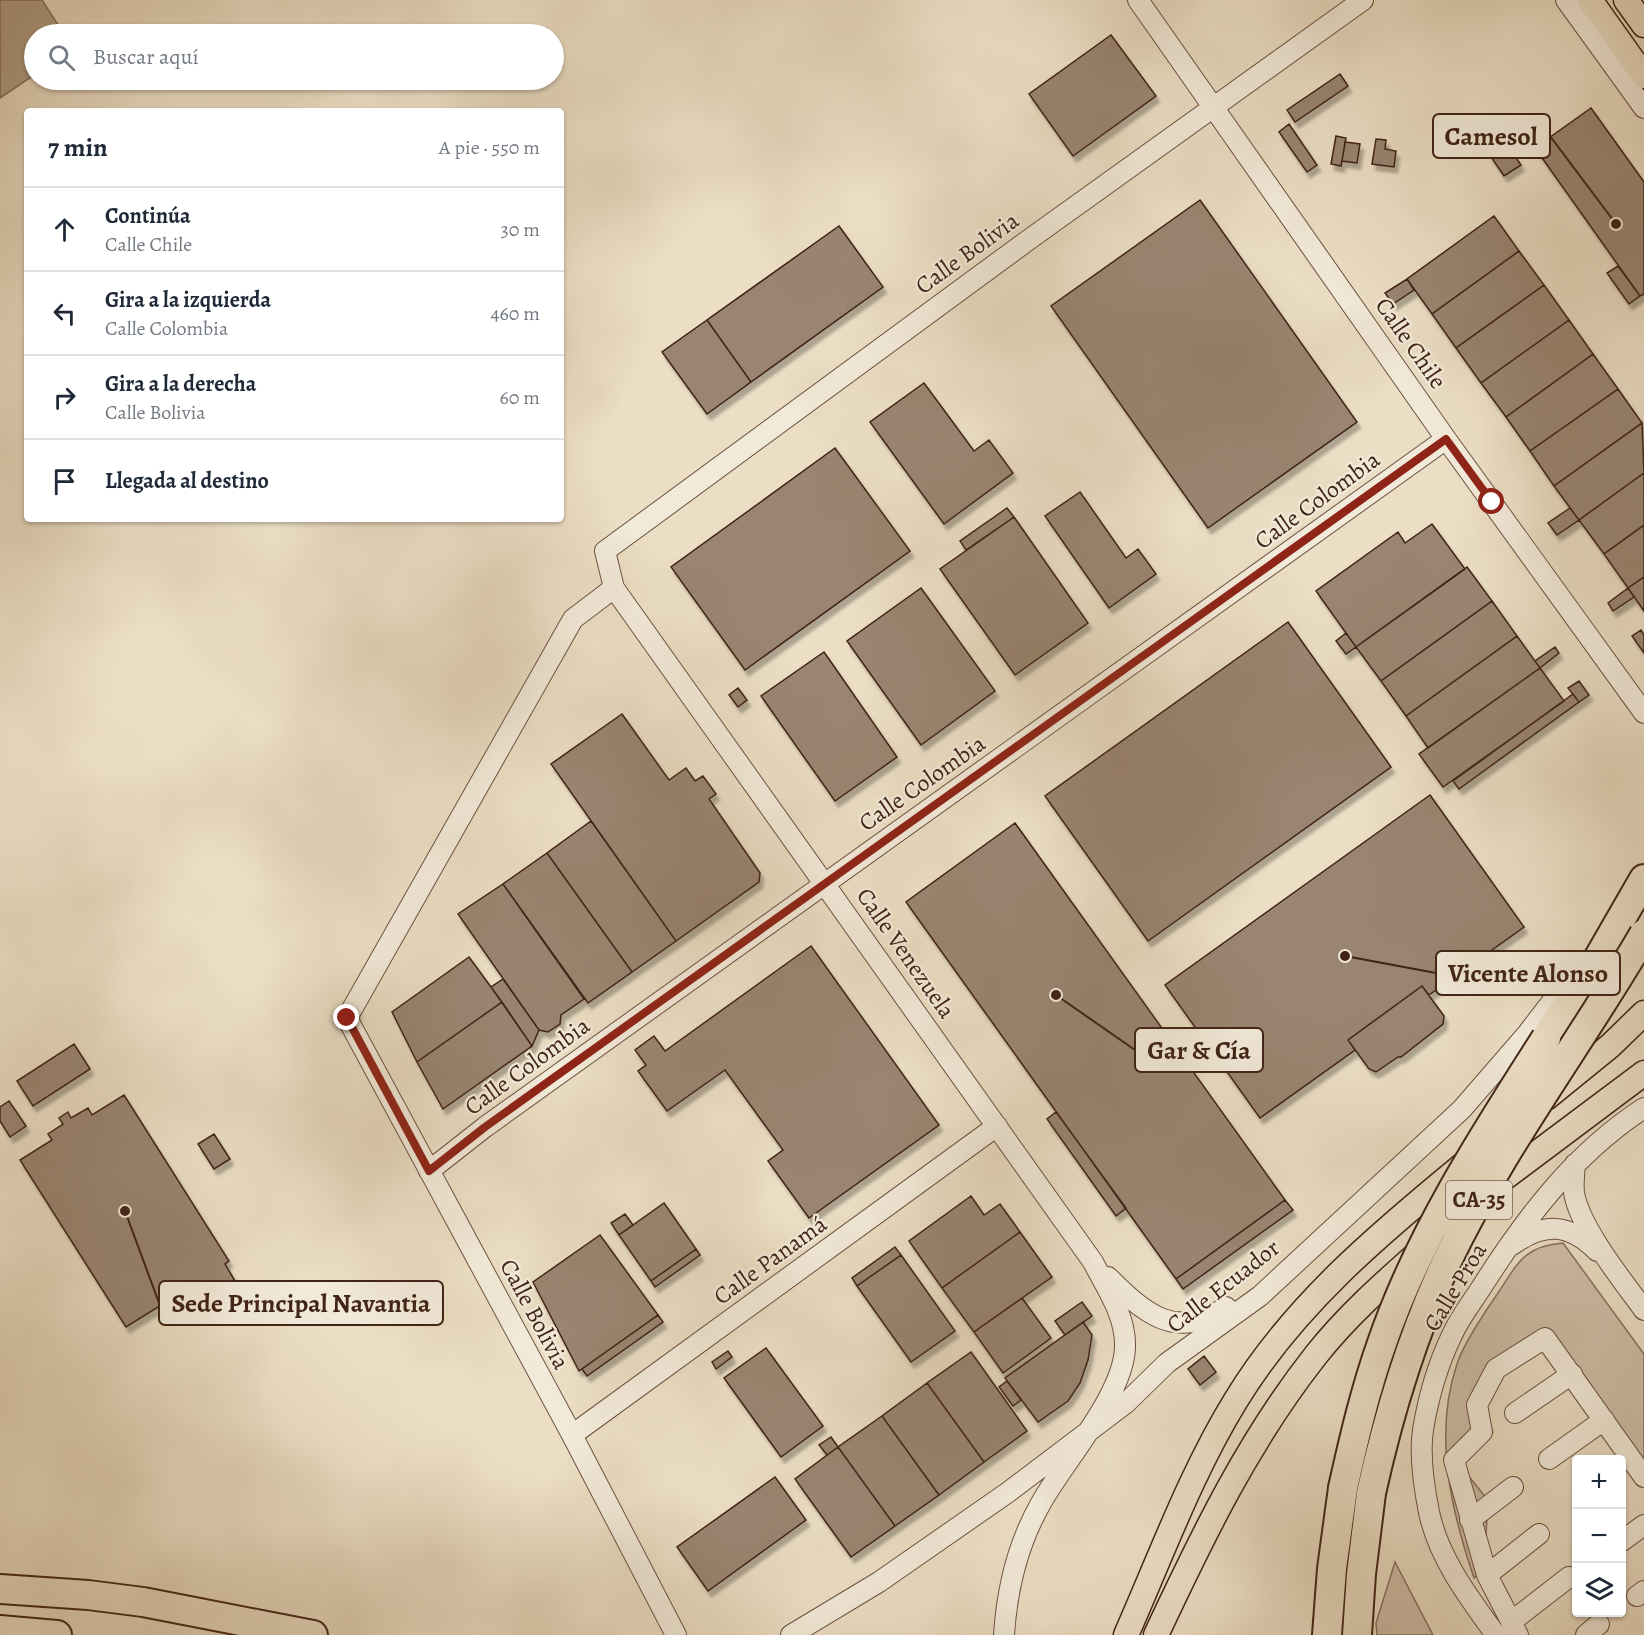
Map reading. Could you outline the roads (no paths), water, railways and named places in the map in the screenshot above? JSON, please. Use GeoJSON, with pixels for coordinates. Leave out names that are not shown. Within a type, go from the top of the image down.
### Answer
{"type":"FeatureCollection","features":[{"type":"Feature","properties":{"kind":"highway","name":"CA-35"},"geometry":{"type":"LineString","coordinates":[[1327,1635],[1332,1569],[1343,1488],[1368,1386],[1383,1341],[1416,1260],[1476,1148],[1595,964],[1644,879]]}},
{"type":"Feature","properties":{"kind":"highway","name":"CA-35"},"geometry":{"type":"LineString","coordinates":[[1357,1635],[1360,1574],[1371,1493],[1383,1436],[1411,1345],[1448,1259],[1516,1137],[1644,934]]}},
{"type":"Feature","properties":{"kind":"highway"},"geometry":{"type":"LineString","coordinates":[[0,1589],[88,1595],[143,1602],[313,1635]]}},
{"type":"Feature","properties":{"kind":"highway"},"geometry":{"type":"LineString","coordinates":[[0,1603],[68,1607],[121,1615],[208,1635]]}},
{"type":"Feature","properties":{"kind":"highway"},"geometry":{"type":"LineString","coordinates":[[0,1630],[57,1635]]}},
{"type":"Feature","properties":{"kind":"main road"},"geometry":{"type":"LineString","coordinates":[[1590,0],[1644,76]]}},
{"type":"Feature","properties":{"kind":"main road"},"geometry":{"type":"LineString","coordinates":[[1626,0],[1644,26]]}},
{"type":"Feature","properties":{"kind":"main road"},"geometry":{"type":"LineString","coordinates":[[1126,1635],[1218,1432],[1237,1399],[1274,1345],[1324,1288],[1369,1244],[1610,1046],[1644,1013]]}},
{"type":"Feature","properties":{"kind":"main road"},"geometry":{"type":"LineString","coordinates":[[1156,1635],[1195,1550],[1249,1451],[1272,1413],[1338,1329],[1479,1196],[1555,1143],[1644,1073]]}},
{"type":"Feature","properties":{"kind":"street","name":"Calle Chile"},"geometry":{"type":"LineString","coordinates":[[1138,0],[1446,439],[1644,713]]}},
{"type":"Feature","properties":{"kind":"street","name":"Calle Bolivia"},"geometry":{"type":"LineString","coordinates":[[605,551],[1027,241],[1363,0]]}},
{"type":"Feature","properties":{"kind":"street"},"geometry":{"type":"LineString","coordinates":[[1566,0],[1644,108]]}},
{"type":"Feature","properties":{"kind":"street","name":"Calle Colombia"},"geometry":{"type":"LineString","coordinates":[[429,1171],[485,1127],[1446,439]]}},
{"type":"Feature","properties":{"kind":"street","name":"Calle Venezuela"},"geometry":{"type":"LineString","coordinates":[[605,551],[614,588],[826,883],[1093,1262]]}},
{"type":"Feature","properties":{"kind":"street","name":"Calle Bolivia"},"geometry":{"type":"LineString","coordinates":[[614,588],[573,619],[347,1018],[572,1435],[676,1635]]}},
{"type":"Feature","properties":{"kind":"street","name":"Calle Ecuador"},"geometry":{"type":"LineString","coordinates":[[792,1635],[879,1582],[1007,1493],[1126,1403],[1167,1363],[1260,1296],[1462,1109],[1527,1034],[1644,879]]}},
{"type":"Feature","properties":{"kind":"street","name":"Calle Proa"},"geometry":{"type":"LineString","coordinates":[[1496,1635],[1468,1597],[1440,1546],[1429,1514],[1424,1476],[1423,1432],[1432,1390],[1452,1334],[1506,1249],[1538,1204],[1554,1191],[1575,1164],[1601,1140],[1644,1108]]}},
{"type":"Feature","properties":{"kind":"street","name":"Calle Panamá"},"geometry":{"type":"LineString","coordinates":[[572,1435],[997,1126]]}},
{"type":"Feature","properties":{"kind":"street"},"geometry":{"type":"LineString","coordinates":[[1575,1164],[1574,1192],[1579,1210],[1610,1263],[1644,1310]]}},
{"type":"Feature","properties":{"kind":"street"},"geometry":{"type":"LineString","coordinates":[[1538,1204],[1556,1199],[1579,1210]]}},
{"type":"Feature","properties":{"kind":"street"},"geometry":{"type":"LineString","coordinates":[[1506,1249],[1524,1236],[1540,1230],[1563,1228],[1581,1235],[1610,1263]]}},
{"type":"Feature","properties":{"kind":"street"},"geometry":{"type":"LineString","coordinates":[[1093,1262],[1140,1309],[1159,1320],[1186,1323],[1213,1316],[1315,1243]]}},
{"type":"Feature","properties":{"kind":"street"},"geometry":{"type":"LineString","coordinates":[[1004,1635],[1008,1591],[1028,1530],[1059,1472],[1089,1430],[1122,1365],[1125,1348],[1123,1326],[1093,1262]]}},
{"type":"Feature","properties":{"kind":"street"},"geometry":{"type":"LineString","coordinates":[[1569,1577],[1514,1628],[1487,1575],[1454,1460],[1482,1432],[1477,1405],[1496,1369],[1545,1338],[1604,1420],[1633,1472]]}},
{"type":"Feature","properties":{"kind":"street"},"geometry":{"type":"LineString","coordinates":[[1515,1413],[1572,1374]]}},
{"type":"Feature","properties":{"kind":"street"},"geometry":{"type":"LineString","coordinates":[[1549,1459],[1604,1420]]}},
{"type":"Feature","properties":{"kind":"street"},"geometry":{"type":"LineString","coordinates":[[1470,1520],[1513,1487]]}},
{"type":"Feature","properties":{"kind":"street"},"geometry":{"type":"LineString","coordinates":[[1626,1538],[1644,1526]]}},
{"type":"Feature","properties":{"kind":"street"},"geometry":{"type":"LineString","coordinates":[[1487,1575],[1539,1534]]}},
{"type":"Feature","properties":{"kind":"place","name":"Camesol"},"geometry":{"type":"Point","coordinates":[1616,224]}},
{"type":"Feature","properties":{"kind":"place","name":"Vicente Alonso"},"geometry":{"type":"Point","coordinates":[1345,956]}},
{"type":"Feature","properties":{"kind":"place","name":"Gar & Cía"},"geometry":{"type":"Point","coordinates":[1056,995]}},
{"type":"Feature","properties":{"kind":"place","name":"Sede Principal Navantia"},"geometry":{"type":"Point","coordinates":[125,1211]}}]}
